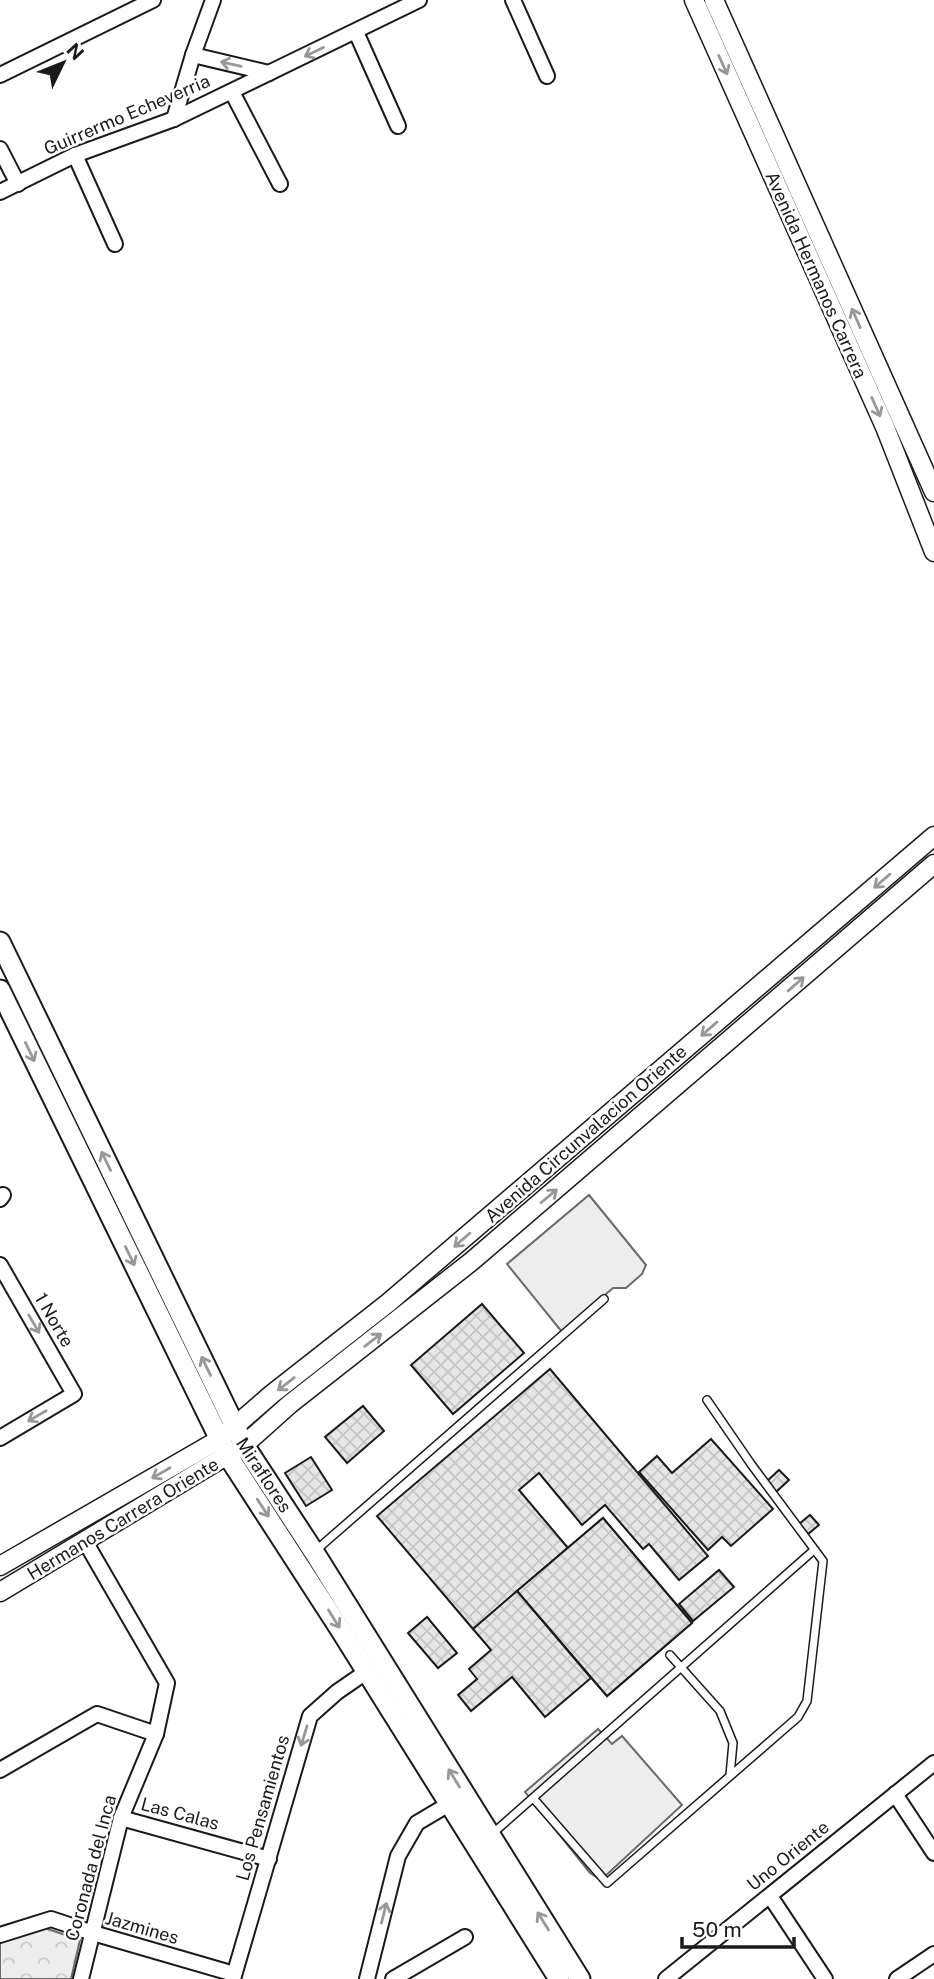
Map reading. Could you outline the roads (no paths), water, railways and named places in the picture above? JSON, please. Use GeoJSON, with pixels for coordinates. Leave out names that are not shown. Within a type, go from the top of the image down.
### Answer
{"type":"FeatureCollection","features":[{"type":"Feature","properties":{"kind":"main road","name":"Miraflores"},"geometry":{"type":"LineString","coordinates":[[0,942],[232,1442]]}},
{"type":"Feature","properties":{"kind":"main road","name":"Miraflores"},"geometry":{"type":"LineString","coordinates":[[2,999],[232,1442],[482,1841],[559,1979]]}},
{"type":"Feature","properties":{"kind":"main road","name":"Miraflores"},"geometry":{"type":"LineString","coordinates":[[305,1557],[366,1672],[449,1804],[482,1841],[580,1979]]}},
{"type":"Feature","properties":{"kind":"street"},"geometry":{"type":"LineString","coordinates":[[0,75],[153,0]]}},
{"type":"Feature","properties":{"kind":"street"},"geometry":{"type":"LineString","coordinates":[[174,119],[213,0]]}},
{"type":"Feature","properties":{"kind":"street","name":"Guirrermo Echeverria"},"geometry":{"type":"LineString","coordinates":[[0,192],[75,155],[174,119],[419,0]]}},
{"type":"Feature","properties":{"kind":"street"},"geometry":{"type":"LineString","coordinates":[[513,0],[547,76]]}},
{"type":"Feature","properties":{"kind":"street","name":"Avenida Hermanos Carrera"},"geometry":{"type":"LineString","coordinates":[[694,0],[885,427],[934,552]]}},
{"type":"Feature","properties":{"kind":"street","name":"Avenida Hermanos Carrera"},"geometry":{"type":"LineString","coordinates":[[713,0],[934,492]]}},
{"type":"Feature","properties":{"kind":"street"},"geometry":{"type":"LineString","coordinates":[[356,32],[397,126]]}},
{"type":"Feature","properties":{"kind":"street","name":"Guirrermo Echeverria"},"geometry":{"type":"LineString","coordinates":[[193,55],[269,73]]}},
{"type":"Feature","properties":{"kind":"street"},"geometry":{"type":"LineString","coordinates":[[232,92],[280,184]]}},
{"type":"Feature","properties":{"kind":"street"},"geometry":{"type":"LineString","coordinates":[[0,149],[18,184]]}},
{"type":"Feature","properties":{"kind":"street"},"geometry":{"type":"LineString","coordinates":[[75,155],[115,244]]}},
{"type":"Feature","properties":{"kind":"street","name":"Avenida Circunvalacion Oriente"},"geometry":{"type":"LineString","coordinates":[[232,1442],[272,1394],[388,1303],[934,836]]}},
{"type":"Feature","properties":{"kind":"street","name":"Avenida Circunvalacion Oriente"},"geometry":{"type":"LineString","coordinates":[[232,1442],[290,1404],[472,1261],[934,864]]}},
{"type":"Feature","properties":{"kind":"street","name":"1 Norte"},"geometry":{"type":"LineString","coordinates":[[0,1265],[74,1394],[0,1438]]}},
{"type":"Feature","properties":{"kind":"street","name":"Hermanos Carrera Oriente"},"geometry":{"type":"LineString","coordinates":[[0,1592],[86,1543],[232,1442]]}},
{"type":"Feature","properties":{"kind":"street","name":"Hermanos Carrera Oriente"},"geometry":{"type":"LineString","coordinates":[[0,1566],[232,1442]]}},
{"type":"Feature","properties":{"kind":"street","name":"Coronada del Inca"},"geometry":{"type":"LineString","coordinates":[[81,1979],[121,1818],[156,1734],[167,1683],[86,1543]]}},
{"type":"Feature","properties":{"kind":"street","name":"Los Pensamientos"},"geometry":{"type":"LineString","coordinates":[[234,1977],[310,1716],[337,1692],[366,1672]]}},
{"type":"Feature","properties":{"kind":"street"},"geometry":{"type":"LineString","coordinates":[[0,1770],[97,1714],[156,1734]]}},
{"type":"Feature","properties":{"kind":"street","name":"Uno Oriente"},"geometry":{"type":"LineString","coordinates":[[666,1979],[934,1763]]}},
{"type":"Feature","properties":{"kind":"street"},"geometry":{"type":"LineString","coordinates":[[895,1794],[934,1853]]}},
{"type":"Feature","properties":{"kind":"street"},"geometry":{"type":"LineString","coordinates":[[368,1979],[398,1856],[417,1823],[449,1804]]}},
{"type":"Feature","properties":{"kind":"street","name":"Las Calas"},"geometry":{"type":"LineString","coordinates":[[121,1818],[269,1859]]}},
{"type":"Feature","properties":{"kind":"street"},"geometry":{"type":"LineString","coordinates":[[770,1896],[825,1979]]}},
{"type":"Feature","properties":{"kind":"street","name":"Jazmines"},"geometry":{"type":"LineString","coordinates":[[0,1935],[51,1919],[234,1977]]}},
{"type":"Feature","properties":{"kind":"street"},"geometry":{"type":"LineString","coordinates":[[393,1979],[465,1937]]}},
{"type":"Feature","properties":{"kind":"street"},"geometry":{"type":"LineString","coordinates":[[897,1979],[934,1954]]}},
{"type":"Feature","properties":{"kind":"street"},"geometry":{"type":"LineString","coordinates":[[418,1965],[425,1979]]}},
{"type":"Feature","properties":{"kind":"lane"},"geometry":{"type":"LineString","coordinates":[[305,1557],[604,1299]]}},
{"type":"Feature","properties":{"kind":"lane"},"geometry":{"type":"LineString","coordinates":[[534,1799],[607,1883],[798,1717],[807,1701],[823,1561],[707,1400]]}},
{"type":"Feature","properties":{"kind":"lane"},"geometry":{"type":"LineString","coordinates":[[482,1841],[534,1799],[814,1550]]}},
{"type":"Feature","properties":{"kind":"lane"},"geometry":{"type":"LineString","coordinates":[[670,1655],[720,1711],[733,1743],[730,1776]]}}]}
